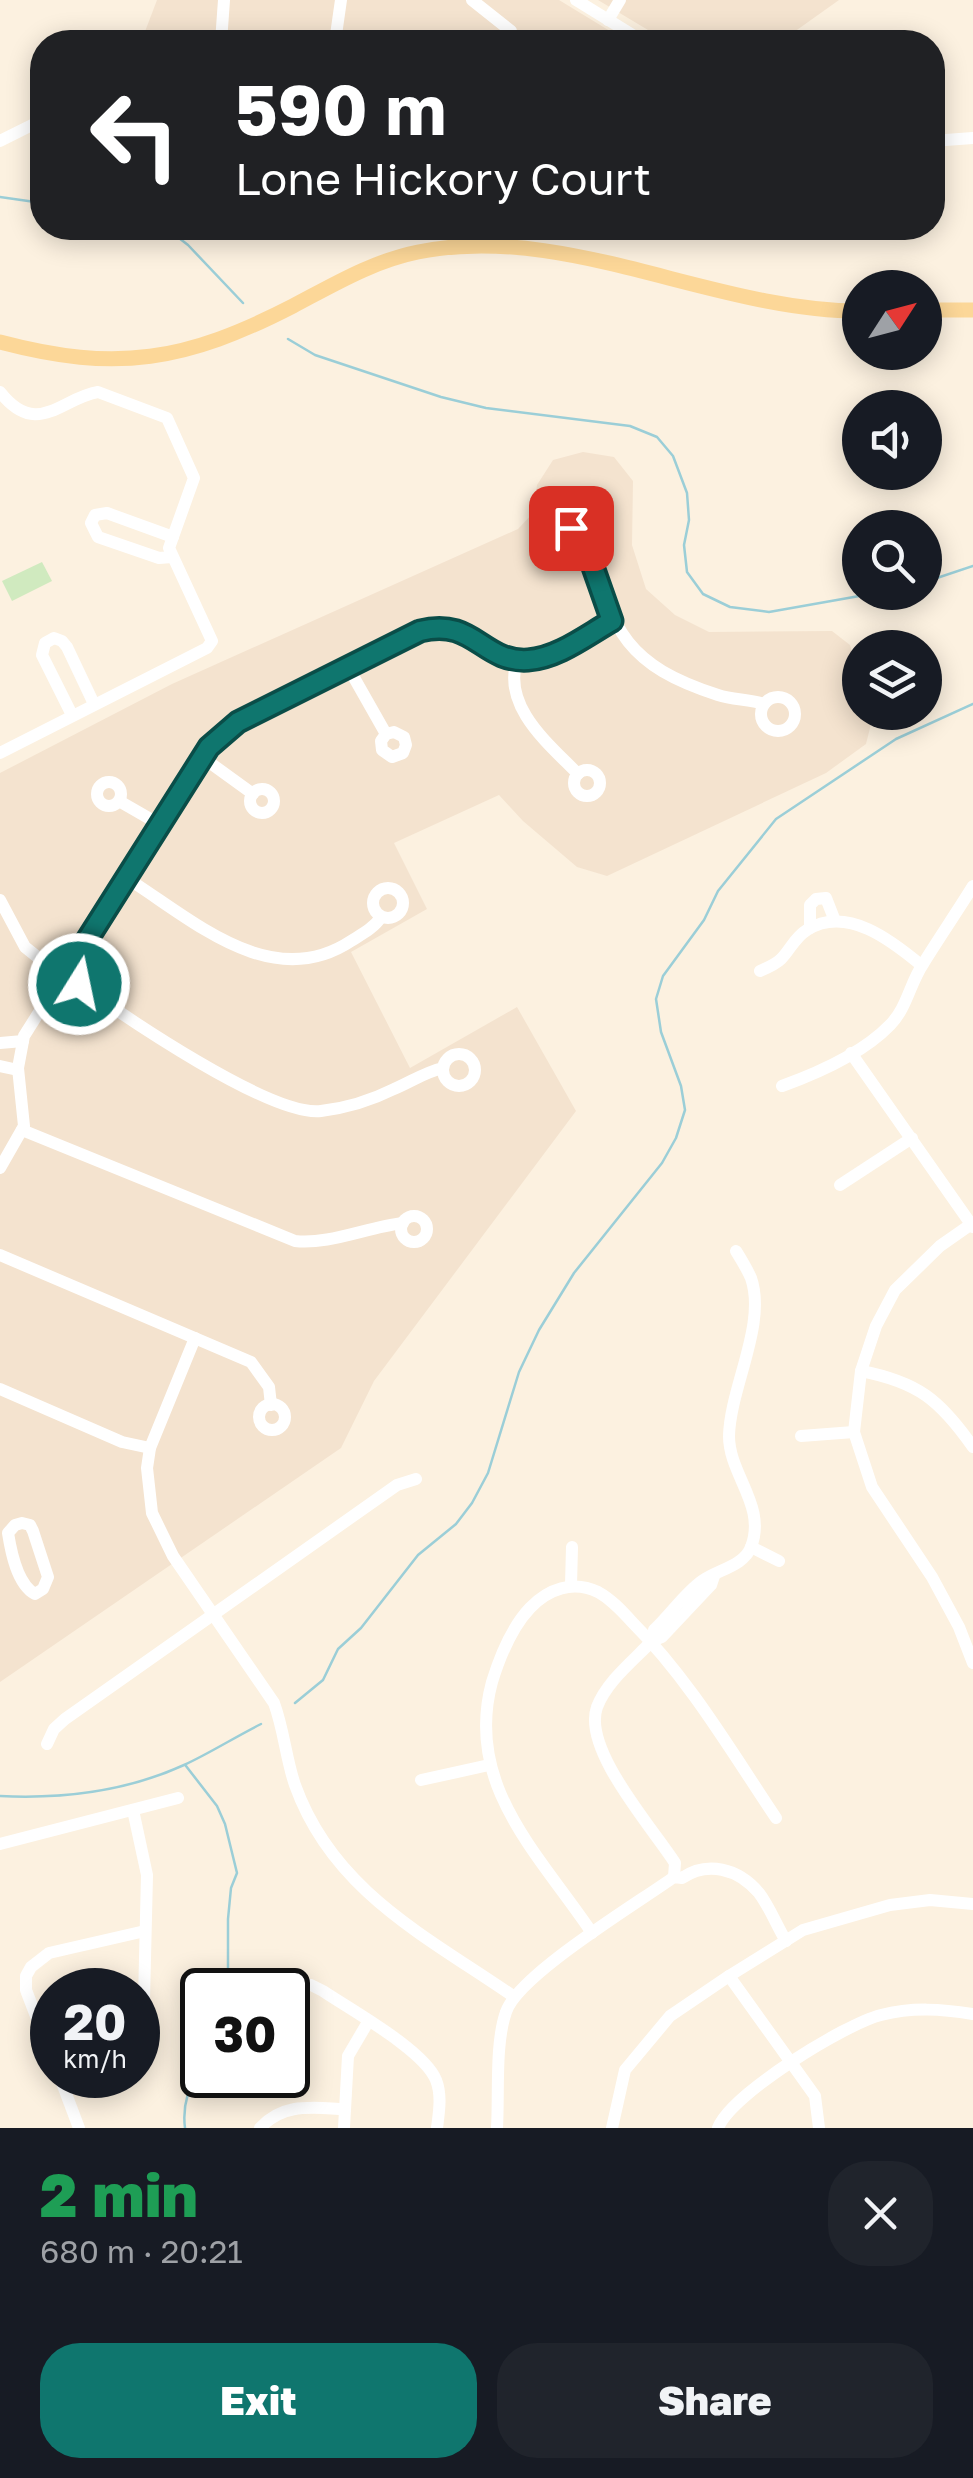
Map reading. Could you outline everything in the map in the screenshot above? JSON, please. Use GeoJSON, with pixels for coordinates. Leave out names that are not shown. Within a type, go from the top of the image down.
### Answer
{"type":"FeatureCollection","features":[{"type":"Feature","properties":{"kind":"main road"},"geometry":{"type":"LineString","coordinates":[[0,342],[48,354],[118,360],[184,351],[250,328],[378,263],[416,252],[474,245],[548,251],[811,308],[842,310]]}},
{"type":"Feature","properties":{"kind":"main road"},"geometry":{"type":"LineString","coordinates":[[942,310],[973,310]]}},
{"type":"Feature","properties":{"kind":"street"},"geometry":{"type":"LineString","coordinates":[[222,30],[224,0]]}},
{"type":"Feature","properties":{"kind":"street"},"geometry":{"type":"LineString","coordinates":[[337,30],[341,0]]}},
{"type":"Feature","properties":{"kind":"street"},"geometry":{"type":"LineString","coordinates":[[472,0],[510,30]]}},
{"type":"Feature","properties":{"kind":"street"},"geometry":{"type":"LineString","coordinates":[[576,0],[625,30]]}},
{"type":"Feature","properties":{"kind":"street"},"geometry":{"type":"LineString","coordinates":[[604,17],[609,0]]}},
{"type":"Feature","properties":{"kind":"street"},"geometry":{"type":"LineString","coordinates":[[604,17],[620,0]]}},
{"type":"Feature","properties":{"kind":"street"},"geometry":{"type":"LineString","coordinates":[[0,141],[30,126]]}},
{"type":"Feature","properties":{"kind":"street"},"geometry":{"type":"LineString","coordinates":[[945,140],[973,138]]}},
{"type":"Feature","properties":{"kind":"street"},"geometry":{"type":"LineString","coordinates":[[0,392],[13,406],[35,413],[57,412],[92,392],[166,418],[194,478],[169,548],[212,642],[72,716],[3,746]]}},
{"type":"Feature","properties":{"kind":"street"},"geometry":{"type":"LineString","coordinates":[[172,557],[159,558],[98,537],[91,523],[95,515],[107,513],[174,537]]}},
{"type":"Feature","properties":{"kind":"street"},"geometry":{"type":"LineString","coordinates":[[586,547],[612,621],[637,654],[662,672],[722,697],[764,704]]}},
{"type":"Feature","properties":{"kind":"street"},"geometry":{"type":"LineString","coordinates":[[75,959],[202,757],[238,722],[410,636],[434,628],[463,632],[503,658],[517,660],[548,656],[612,621]]}},
{"type":"Feature","properties":{"kind":"street"},"geometry":{"type":"LineString","coordinates":[[72,716],[42,655],[45,643],[54,638],[62,641],[94,704]]}},
{"type":"Feature","properties":{"kind":"street"},"geometry":{"type":"LineString","coordinates":[[517,660],[513,678],[518,704],[578,774]]}},
{"type":"Feature","properties":{"kind":"street"},"geometry":{"type":"LineString","coordinates":[[348,666],[386,734]]}},
{"type":"Feature","properties":{"kind":"street"},"geometry":{"type":"LineString","coordinates":[[202,757],[253,794]]}},
{"type":"Feature","properties":{"kind":"street"},"geometry":{"type":"LineString","coordinates":[[119,801],[158,824]]}},
{"type":"Feature","properties":{"kind":"street"},"geometry":{"type":"LineString","coordinates":[[125,877],[247,953],[284,962],[319,958],[340,949],[376,925],[381,917]]}},
{"type":"Feature","properties":{"kind":"street"},"geometry":{"type":"LineString","coordinates":[[782,1086],[806,1078],[890,1025],[921,966],[973,886]]}},
{"type":"Feature","properties":{"kind":"street"},"geometry":{"type":"LineString","coordinates":[[810,928],[810,906],[816,898],[826,898],[835,921]]}},
{"type":"Feature","properties":{"kind":"street"},"geometry":{"type":"LineString","coordinates":[[0,900],[25,947],[46,964]]}},
{"type":"Feature","properties":{"kind":"street"},"geometry":{"type":"LineString","coordinates":[[760,971],[780,961],[810,928],[835,921],[861,927],[897,946],[921,966]]}},
{"type":"Feature","properties":{"kind":"street"},"geometry":{"type":"LineString","coordinates":[[59,955],[75,959],[81,968],[79,984],[70,991],[54,990],[46,982],[46,964],[59,955]]}},
{"type":"Feature","properties":{"kind":"street"},"geometry":{"type":"LineString","coordinates":[[79,984],[241,1086],[295,1109],[318,1112],[361,1102],[443,1068]]}},
{"type":"Feature","properties":{"kind":"street"},"geometry":{"type":"LineString","coordinates":[[0,1168],[22,1130],[24,1110],[18,1070],[23,1041],[54,990]]}},
{"type":"Feature","properties":{"kind":"street"},"geometry":{"type":"LineString","coordinates":[[0,1043],[23,1041]]}},
{"type":"Feature","properties":{"kind":"street"},"geometry":{"type":"LineString","coordinates":[[850,1053],[972,1225],[940,1246],[895,1290],[876,1326],[861,1371],[854,1432],[872,1487],[932,1576],[959,1626],[973,1663]]}},
{"type":"Feature","properties":{"kind":"street"},"geometry":{"type":"LineString","coordinates":[[0,1066],[18,1070]]}},
{"type":"Feature","properties":{"kind":"street"},"geometry":{"type":"LineString","coordinates":[[22,1130],[295,1242],[328,1240],[358,1230],[403,1223]]}},
{"type":"Feature","properties":{"kind":"street"},"geometry":{"type":"LineString","coordinates":[[840,1185],[912,1138]]}},
{"type":"Feature","properties":{"kind":"street"},"geometry":{"type":"LineString","coordinates":[[675,1870],[606,1760],[594,1724],[606,1690],[652,1641],[662,1637],[711,1585],[714,1576],[751,1548],[755,1520],[752,1504],[729,1438],[753,1310],[750,1277],[736,1251]]}},
{"type":"Feature","properties":{"kind":"street"},"geometry":{"type":"LineString","coordinates":[[0,1255],[257,1367],[269,1387],[271,1405]]}},
{"type":"Feature","properties":{"kind":"street"},"geometry":{"type":"LineString","coordinates":[[196,1338],[150,1448],[148,1488],[161,1537],[274,1704],[284,1729],[296,1788],[336,1862],[358,1886],[397,1917],[513,1996]]}},
{"type":"Feature","properties":{"kind":"street"},"geometry":{"type":"LineString","coordinates":[[861,1371],[897,1378],[926,1393],[950,1415],[973,1448]]}},
{"type":"Feature","properties":{"kind":"street"},"geometry":{"type":"LineString","coordinates":[[0,1389],[122,1442],[150,1448]]}},
{"type":"Feature","properties":{"kind":"street"},"geometry":{"type":"LineString","coordinates":[[801,1436],[854,1432]]}},
{"type":"Feature","properties":{"kind":"street"},"geometry":{"type":"LineString","coordinates":[[47,1744],[65,1718],[397,1485],[416,1479]]}},
{"type":"Feature","properties":{"kind":"street"},"geometry":{"type":"LineString","coordinates":[[22,1523],[30,1525],[48,1577],[43,1590],[35,1594],[26,1588],[5,1550],[11,1528],[22,1523]]}},
{"type":"Feature","properties":{"kind":"street"},"geometry":{"type":"LineString","coordinates":[[571,1585],[572,1547]]}},
{"type":"Feature","properties":{"kind":"street"},"geometry":{"type":"LineString","coordinates":[[751,1548],[779,1561]]}},
{"type":"Feature","properties":{"kind":"street"},"geometry":{"type":"LineString","coordinates":[[592,1932],[502,1803],[488,1764],[486,1704],[498,1663],[518,1622],[550,1592],[571,1585],[595,1590],[652,1641],[776,1818]]}},
{"type":"Feature","properties":{"kind":"street"},"geometry":{"type":"LineString","coordinates":[[421,1780],[488,1764]]}},
{"type":"Feature","properties":{"kind":"street"},"geometry":{"type":"LineString","coordinates":[[0,1844],[178,1798]]}},
{"type":"Feature","properties":{"kind":"street"},"geometry":{"type":"LineString","coordinates":[[133,1810],[148,1874],[145,1968]]}},
{"type":"Feature","properties":{"kind":"street"},"geometry":{"type":"LineString","coordinates":[[497,2128],[504,2015],[513,1996],[675,1870],[685,1864],[691,1871],[711,1866],[722,1869],[759,1893],[786,1941]]}},
{"type":"Feature","properties":{"kind":"street"},"geometry":{"type":"LineString","coordinates":[[612,2128],[625,2070],[670,2016],[803,1930],[890,1905],[930,1900],[973,1904]]}},
{"type":"Feature","properties":{"kind":"street"},"geometry":{"type":"LineString","coordinates":[[31,1968],[49,1953],[146,1931]]}},
{"type":"Feature","properties":{"kind":"street"},"geometry":{"type":"LineString","coordinates":[[30,1970],[26,1990],[30,2000]]}},
{"type":"Feature","properties":{"kind":"street"},"geometry":{"type":"LineString","coordinates":[[729,1976],[815,2096],[819,2128]]}},
{"type":"Feature","properties":{"kind":"street"},"geometry":{"type":"LineString","coordinates":[[310,1985],[417,2054],[436,2080],[440,2106],[437,2128]]}},
{"type":"Feature","properties":{"kind":"street"},"geometry":{"type":"LineString","coordinates":[[718,2128],[727,2110],[791,2061],[878,2015],[934,2008],[973,2014]]}},
{"type":"Feature","properties":{"kind":"street"},"geometry":{"type":"LineString","coordinates":[[344,2128],[348,2056],[368,2022]]}},
{"type":"Feature","properties":{"kind":"street"},"geometry":{"type":"LineString","coordinates":[[68,2098],[79,2128]]}},
{"type":"Feature","properties":{"kind":"street"},"geometry":{"type":"LineString","coordinates":[[260,2128],[283,2110],[345,2109]]}},
{"type":"Feature","properties":{"kind":"shaded area"},"geometry":{"type":"Polygon","coordinates":[[[157,0],[559,0],[608,30],[146,30],[157,0]]]}},
{"type":"Feature","properties":{"kind":"shaded area"},"geometry":{"type":"Polygon","coordinates":[[[598,0],[839,0],[797,30],[648,30],[598,0]]]}},
{"type":"Feature","properties":{"kind":"shaded area"},"geometry":{"type":"Polygon","coordinates":[[[583,452],[614,457],[633,481],[632,545],[646,589],[675,615],[709,632],[832,631],[842,639],[842,730],[870,730],[866,744],[826,773],[607,876],[577,867],[499,795],[394,843],[427,909],[351,952],[410,1068],[517,1007],[576,1111],[374,1381],[341,1448],[0,1682],[0,773],[172,684],[518,529],[533,513],[537,485],[553,460],[583,452]]]}},
{"type":"Feature","properties":{"kind":"green space"},"geometry":{"type":"Polygon","coordinates":[[[42,562],[52,581],[12,601],[2,581],[42,562]]]}},
{"type":"Feature","properties":{"kind":"waterway"},"geometry":{"type":"LineString","coordinates":[[0,197],[30,201]]}},
{"type":"Feature","properties":{"kind":"waterway"},"geometry":{"type":"LineString","coordinates":[[182,240],[243,303]]}},
{"type":"Feature","properties":{"kind":"waterway"},"geometry":{"type":"LineString","coordinates":[[288,339],[315,355],[441,397],[486,408],[630,426],[657,437],[673,456],[687,493],[687,572],[703,594],[730,607],[769,612],[842,599]]}},
{"type":"Feature","properties":{"kind":"waterway"},"geometry":{"type":"LineString","coordinates":[[942,576],[973,566]]}},
{"type":"Feature","properties":{"kind":"waterway"},"geometry":{"type":"LineString","coordinates":[[295,1703],[323,1680],[338,1649],[361,1628],[418,1555],[456,1524],[472,1503],[488,1473],[519,1372],[539,1330],[574,1273],[662,1163],[676,1138],[685,1110],[681,1086],[661,1032],[656,999],[663,976],[704,920],[718,891],[776,819],[896,739],[973,704]]}},
{"type":"Feature","properties":{"kind":"waterway"},"geometry":{"type":"LineString","coordinates":[[0,1796],[70,1794],[140,1781],[184,1765],[261,1724]]}},
{"type":"Feature","properties":{"kind":"waterway"},"geometry":{"type":"LineString","coordinates":[[186,1766],[217,1806],[237,1873],[231,1888],[228,1919],[228,1968]]}},
{"type":"Feature","properties":{"kind":"waterway"},"geometry":{"type":"LineString","coordinates":[[185,2128],[187,2098]]}},
{"type":"Feature","properties":{"kind":"route"},"geometry":{"type":"LineString","coordinates":[[79,984],[82,973],[75,959],[209,747],[238,722],[420,631],[450,628],[503,658],[530,660],[548,656],[612,621],[586,547],[576,546],[570,540],[571,528]]}}]}
